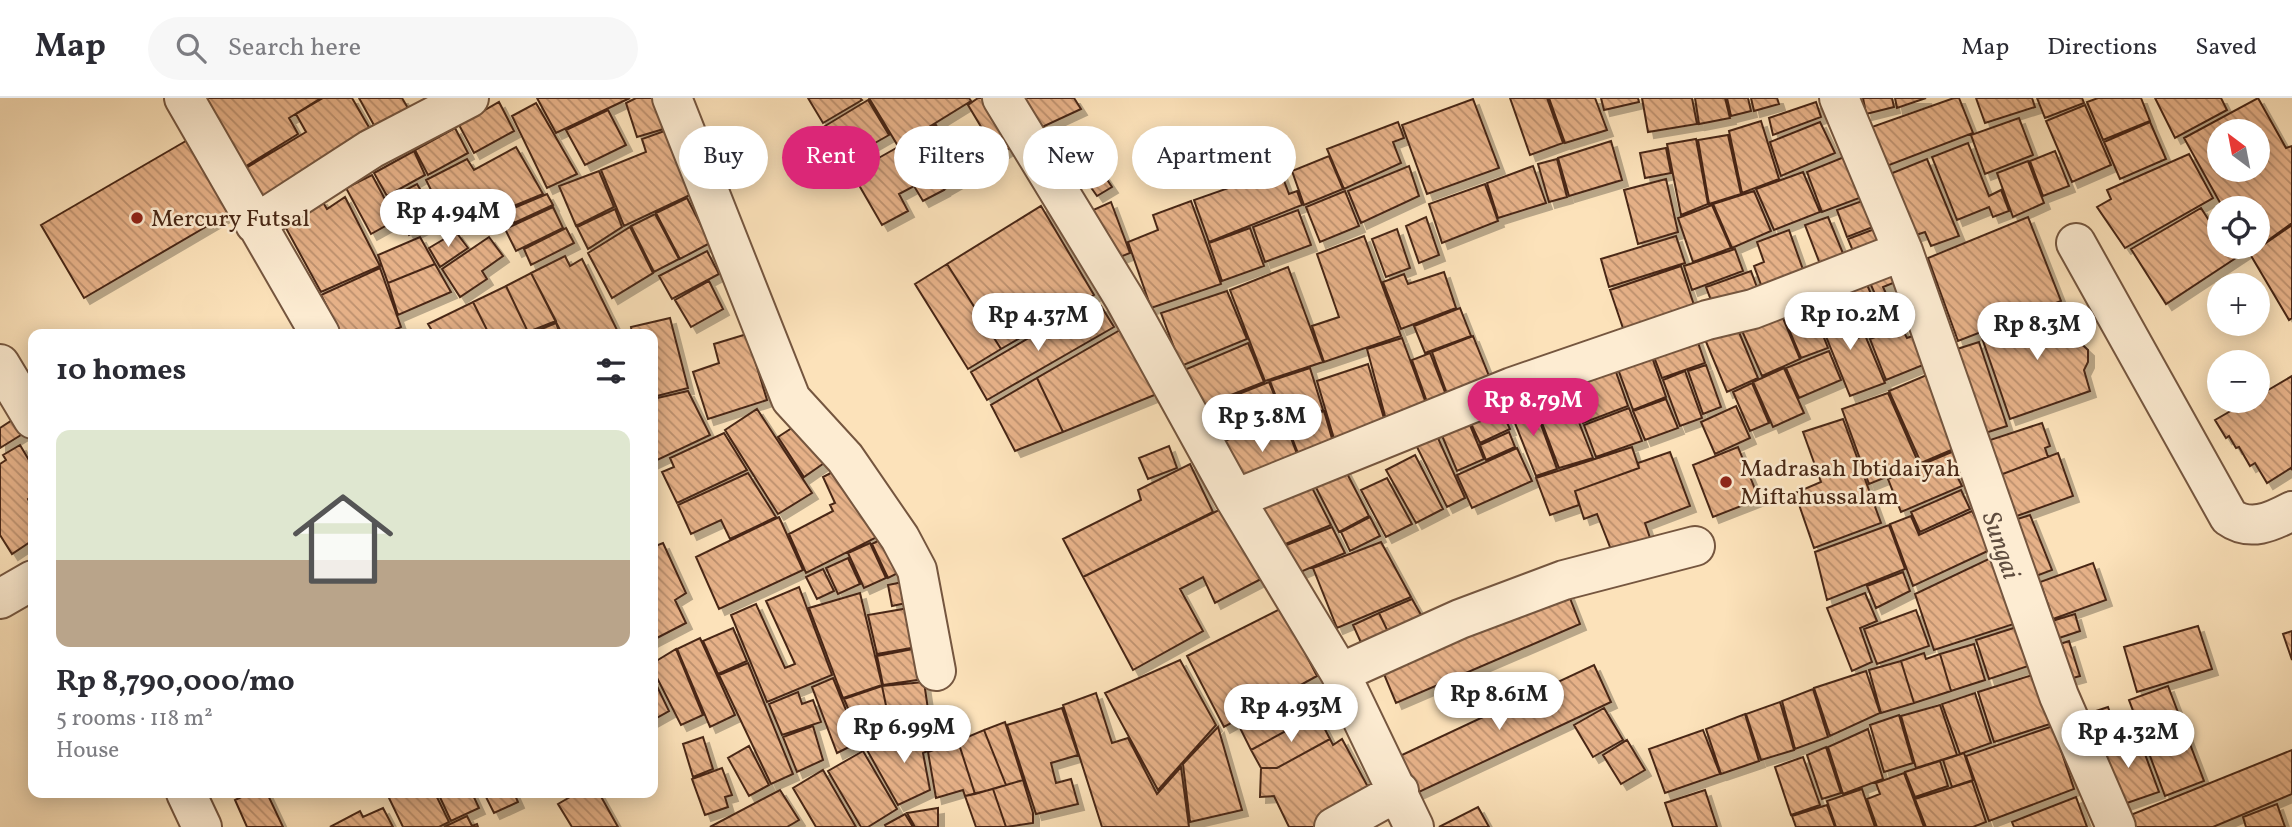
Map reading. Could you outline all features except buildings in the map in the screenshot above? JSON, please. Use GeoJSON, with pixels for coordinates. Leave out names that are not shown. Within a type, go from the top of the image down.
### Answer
{"type":"FeatureCollection","features":[{"type":"Feature","properties":{"kind":"street"},"geometry":{"type":"LineString","coordinates":[[184,98],[317,329]]}},
{"type":"Feature","properties":{"kind":"street"},"geometry":{"type":"LineString","coordinates":[[255,224],[371,149],[469,98]]}},
{"type":"Feature","properties":{"kind":"street"},"geometry":{"type":"LineString","coordinates":[[672,98],[791,400],[845,458],[900,538],[916,570],[936,671]]}},
{"type":"Feature","properties":{"kind":"street"},"geometry":{"type":"LineString","coordinates":[[1002,98],[1124,298],[1235,499],[1340,673],[1414,827]]}},
{"type":"Feature","properties":{"kind":"street"},"geometry":{"type":"LineString","coordinates":[[1839,98],[1903,251],[2059,696],[2116,827]]}},
{"type":"Feature","properties":{"kind":"street"},"geometry":{"type":"LineString","coordinates":[[2076,243],[2230,517],[2240,525],[2255,526],[2292,511]]}},
{"type":"Feature","properties":{"kind":"street"},"geometry":{"type":"LineString","coordinates":[[1235,499],[1512,387],[1707,320],[1753,309],[1903,251]]}},
{"type":"Feature","properties":{"kind":"street"},"geometry":{"type":"LineString","coordinates":[[0,363],[28,411]]}},
{"type":"Feature","properties":{"kind":"street"},"geometry":{"type":"LineString","coordinates":[[1340,673],[1460,619],[1563,580],[1695,546]]}},
{"type":"Feature","properties":{"kind":"street"},"geometry":{"type":"LineString","coordinates":[[0,599],[28,583]]}},
{"type":"Feature","properties":{"kind":"street"},"geometry":{"type":"LineString","coordinates":[[1334,827],[1399,791]]}},
{"type":"Feature","properties":{"kind":"street"},"geometry":{"type":"LineString","coordinates":[[188,798],[202,827]]}},
{"type":"Feature","properties":{"kind":"place","name":"Mercury Futsal"},"geometry":{"type":"Point","coordinates":[137,218]}},
{"type":"Feature","properties":{"kind":"place","name":"Madrasah Ibtidaiyah Miftahussalam"},"geometry":{"type":"Point","coordinates":[1726,482]}},
{"type":"Feature","properties":{"kind":"water label","name":"Sungai"},"geometry":{"type":"Point","coordinates":[2002,545]}}]}
